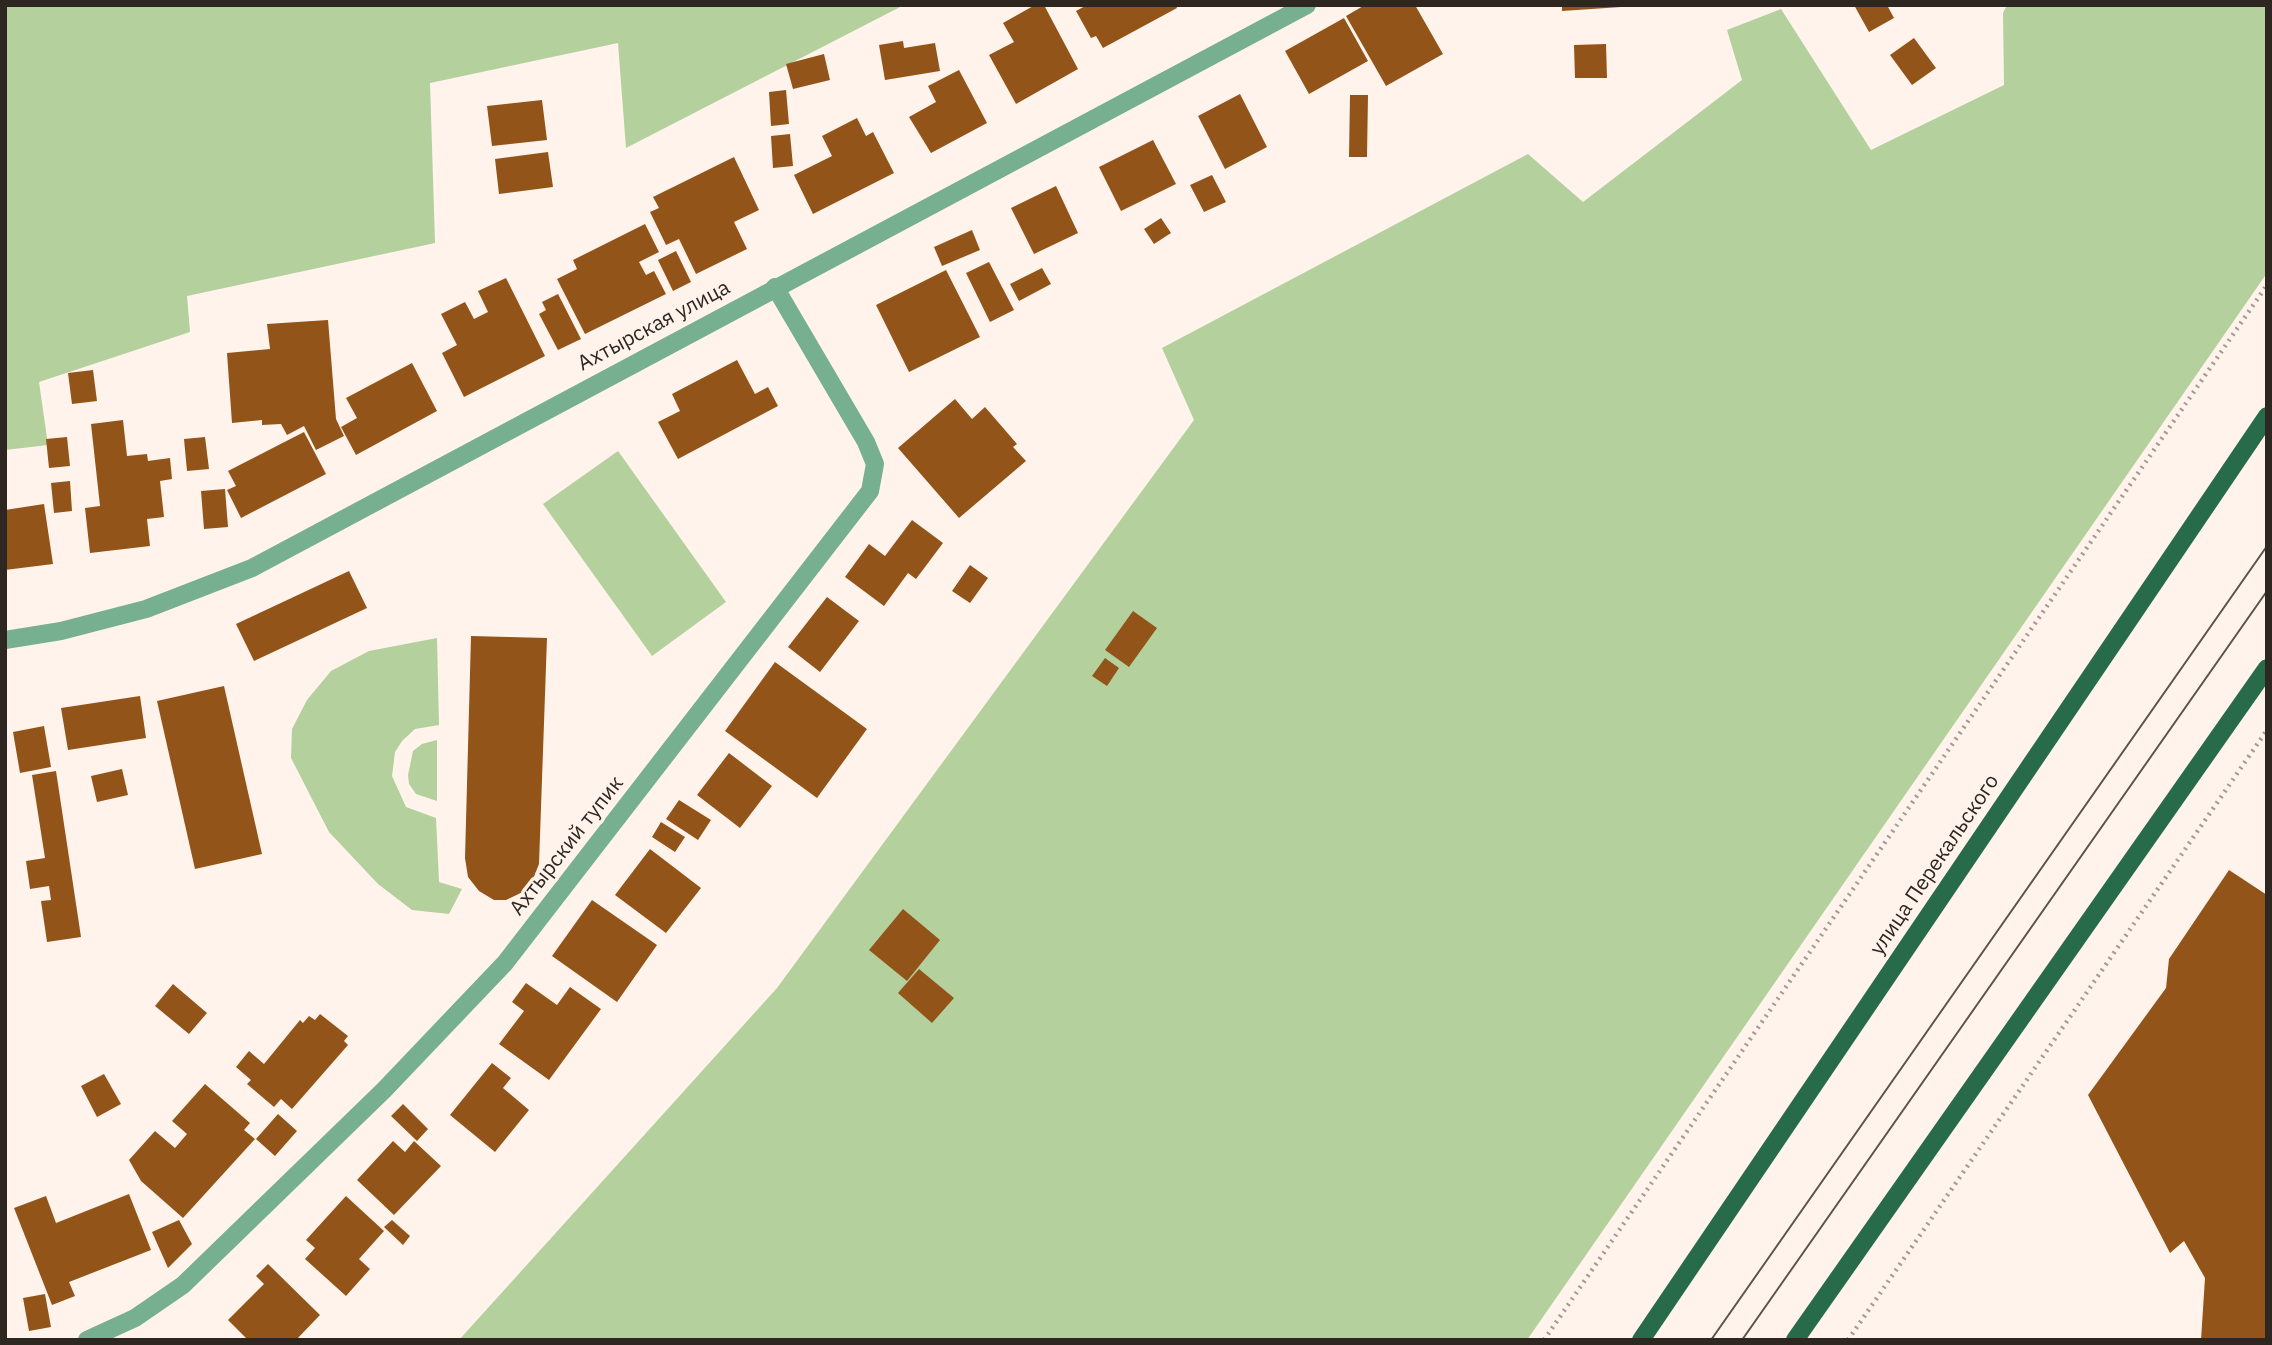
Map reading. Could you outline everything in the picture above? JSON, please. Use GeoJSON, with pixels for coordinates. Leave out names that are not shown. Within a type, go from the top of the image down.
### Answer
{"type":"FeatureCollection","features":[{"type":"Feature","properties":{"kind":"main road","name":"улица Перекальского"},"geometry":{"type":"LineString","coordinates":[[1641,1340],[2267,416]]}},
{"type":"Feature","properties":{"kind":"main road"},"geometry":{"type":"LineString","coordinates":[[1795,1340],[2267,668]]}},
{"type":"Feature","properties":{"kind":"street","name":"Ахтырская улица"},"geometry":{"type":"LineString","coordinates":[[5,640],[61,631],[146,609],[252,568],[1307,5]]}},
{"type":"Feature","properties":{"kind":"street","name":"Ахтырский тупик"},"geometry":{"type":"LineString","coordinates":[[86,1340],[135,1318],[183,1285],[384,1090],[505,963],[870,491],[875,464],[866,442],[775,288]]}},
{"type":"Feature","properties":{"kind":"path"},"geometry":{"type":"LineString","coordinates":[[1544,1340],[2267,285]]}},
{"type":"Feature","properties":{"kind":"path"},"geometry":{"type":"LineString","coordinates":[[1848,1340],[2267,730]]}},
{"type":"Feature","properties":{"kind":"green space"},"geometry":{"type":"Polygon","coordinates":[[[5,5],[904,5],[626,148],[618,43],[430,83],[435,243],[187,296],[190,332],[39,382],[48,445],[5,450],[5,5]]]}},
{"type":"Feature","properties":{"kind":"green space"},"geometry":{"type":"Polygon","coordinates":[[[2007,5],[2267,5],[2267,273],[1527,1340],[459,1340],[777,988],[1194,420],[1162,348],[1528,154],[1583,202],[1742,80],[1727,30],[1781,9],[1871,150],[2004,85],[2003,13],[2007,5]]]}},
{"type":"Feature","properties":{"kind":"green space"},"geometry":{"type":"Polygon","coordinates":[[[618,451],[726,602],[652,656],[543,504],[618,451]]]}},
{"type":"Feature","properties":{"kind":"green space"},"geometry":{"type":"Polygon","coordinates":[[[437,638],[439,725],[415,729],[402,741],[395,752],[392,776],[406,807],[436,818],[439,882],[462,889],[449,914],[412,910],[378,884],[329,832],[291,758],[292,729],[307,700],[331,671],[369,651],[437,638]]]}},
{"type":"Feature","properties":{"kind":"green space"},"geometry":{"type":"Polygon","coordinates":[[[437,740],[437,801],[416,794],[409,784],[408,775],[413,751],[422,744],[437,740]]]}},
{"type":"Feature","properties":{"kind":"building"},"geometry":{"type":"Polygon","coordinates":[[[1035,5],[1044,5],[1078,69],[1016,104],[989,55],[1014,42],[1003,23],[1035,5]]]}},
{"type":"Feature","properties":{"kind":"building"},"geometry":{"type":"Polygon","coordinates":[[[1087,5],[1176,5],[1177,8],[1103,48],[1096,36],[1091,38],[1076,11],[1087,5]]]}},
{"type":"Feature","properties":{"kind":"building"},"geometry":{"type":"Polygon","coordinates":[[[1365,5],[1415,5],[1443,54],[1386,86],[1346,16],[1365,5]]]}},
{"type":"Feature","properties":{"kind":"building"},"geometry":{"type":"Polygon","coordinates":[[[1562,5],[1621,5],[1621,7],[1562,11],[1562,5]]]}},
{"type":"Feature","properties":{"kind":"building"},"geometry":{"type":"Polygon","coordinates":[[[1854,5],[1887,5],[1894,18],[1869,32],[1854,5]]]}},
{"type":"Feature","properties":{"kind":"building"},"geometry":{"type":"Polygon","coordinates":[[[1344,18],[1368,61],[1309,94],[1285,51],[1344,18]]]}},
{"type":"Feature","properties":{"kind":"building"},"geometry":{"type":"Polygon","coordinates":[[[1914,38],[1936,68],[1912,85],[1890,55],[1914,38]]]}},
{"type":"Feature","properties":{"kind":"building"},"geometry":{"type":"Polygon","coordinates":[[[903,41],[904,48],[935,43],[940,71],[885,80],[879,45],[903,41]]]}},
{"type":"Feature","properties":{"kind":"building"},"geometry":{"type":"Polygon","coordinates":[[[1606,44],[1607,78],[1575,78],[1574,45],[1606,44]]]}},
{"type":"Feature","properties":{"kind":"building"},"geometry":{"type":"Polygon","coordinates":[[[824,54],[830,80],[793,89],[786,64],[824,54]]]}},
{"type":"Feature","properties":{"kind":"building"},"geometry":{"type":"Polygon","coordinates":[[[959,70],[987,123],[931,153],[909,117],[936,102],[928,86],[959,70]]]}},
{"type":"Feature","properties":{"kind":"building"},"geometry":{"type":"Polygon","coordinates":[[[786,90],[789,124],[771,126],[769,92],[786,90]]]}},
{"type":"Feature","properties":{"kind":"building"},"geometry":{"type":"Polygon","coordinates":[[[1240,94],[1267,147],[1225,169],[1198,116],[1240,94]]]}},
{"type":"Feature","properties":{"kind":"building"},"geometry":{"type":"Polygon","coordinates":[[[1350,95],[1368,95],[1367,157],[1349,157],[1350,95]]]}},
{"type":"Feature","properties":{"kind":"building"},"geometry":{"type":"Polygon","coordinates":[[[542,100],[547,140],[492,146],[487,106],[542,100]]]}},
{"type":"Feature","properties":{"kind":"building"},"geometry":{"type":"Polygon","coordinates":[[[857,118],[866,136],[873,132],[894,173],[813,214],[794,175],[832,156],[822,136],[857,118]]]}},
{"type":"Feature","properties":{"kind":"building"},"geometry":{"type":"Polygon","coordinates":[[[790,134],[793,166],[773,168],[771,136],[790,134]]]}},
{"type":"Feature","properties":{"kind":"building"},"geometry":{"type":"Polygon","coordinates":[[[1153,140],[1176,184],[1121,211],[1099,167],[1153,140]]]}},
{"type":"Feature","properties":{"kind":"building"},"geometry":{"type":"Polygon","coordinates":[[[548,152],[553,187],[499,194],[495,159],[548,152]]]}},
{"type":"Feature","properties":{"kind":"building"},"geometry":{"type":"Polygon","coordinates":[[[734,157],[759,210],[734,222],[747,249],[696,274],[679,239],[666,245],[650,212],[659,208],[653,197],[734,157]]]}},
{"type":"Feature","properties":{"kind":"building"},"geometry":{"type":"Polygon","coordinates":[[[1212,175],[1226,202],[1204,212],[1190,185],[1212,175]]]}},
{"type":"Feature","properties":{"kind":"building"},"geometry":{"type":"Polygon","coordinates":[[[1056,186],[1078,233],[1034,254],[1011,208],[1056,186]]]}},
{"type":"Feature","properties":{"kind":"building"},"geometry":{"type":"Polygon","coordinates":[[[1161,218],[1171,233],[1154,244],[1144,229],[1161,218]]]}},
{"type":"Feature","properties":{"kind":"building"},"geometry":{"type":"Polygon","coordinates":[[[645,224],[659,252],[639,262],[646,275],[654,271],[666,294],[585,334],[557,279],[577,269],[573,260],[645,224]]]}},
{"type":"Feature","properties":{"kind":"building"},"geometry":{"type":"Polygon","coordinates":[[[972,230],[980,250],[942,266],[934,247],[972,230]]]}},
{"type":"Feature","properties":{"kind":"building"},"geometry":{"type":"Polygon","coordinates":[[[676,251],[691,282],[673,291],[658,260],[676,251]]]}},
{"type":"Feature","properties":{"kind":"building"},"geometry":{"type":"Polygon","coordinates":[[[989,262],[1014,310],[990,322],[966,273],[989,262]]]}},
{"type":"Feature","properties":{"kind":"building"},"geometry":{"type":"Polygon","coordinates":[[[1042,268],[1051,284],[1019,301],[1010,284],[1042,268]]]}},
{"type":"Feature","properties":{"kind":"building"},"geometry":{"type":"Polygon","coordinates":[[[946,270],[980,337],[909,372],[876,305],[946,270]]]}},
{"type":"Feature","properties":{"kind":"building"},"geometry":{"type":"Polygon","coordinates":[[[506,278],[545,356],[464,397],[442,353],[457,345],[441,314],[465,302],[474,319],[488,312],[478,291],[506,278]]]}},
{"type":"Feature","properties":{"kind":"building"},"geometry":{"type":"Polygon","coordinates":[[[558,294],[581,339],[558,350],[539,314],[546,310],[542,302],[558,294]]]}},
{"type":"Feature","properties":{"kind":"building"},"geometry":{"type":"Polygon","coordinates":[[[328,320],[336,419],[344,436],[316,450],[304,426],[287,435],[281,424],[262,425],[262,420],[232,423],[227,353],[270,349],[267,324],[328,320]]]}},
{"type":"Feature","properties":{"kind":"building"},"geometry":{"type":"Polygon","coordinates":[[[737,360],[755,394],[768,387],[778,406],[678,459],[658,422],[680,411],[672,394],[737,360]]]}},
{"type":"Feature","properties":{"kind":"building"},"geometry":{"type":"Polygon","coordinates":[[[412,363],[437,411],[356,455],[341,427],[357,418],[346,398],[412,363]]]}},
{"type":"Feature","properties":{"kind":"building"},"geometry":{"type":"Polygon","coordinates":[[[93,370],[97,401],[72,404],[68,373],[93,370]]]}},
{"type":"Feature","properties":{"kind":"building"},"geometry":{"type":"Polygon","coordinates":[[[955,399],[972,419],[985,407],[1017,444],[1013,447],[1026,461],[959,518],[898,448],[955,399]]]}},
{"type":"Feature","properties":{"kind":"building"},"geometry":{"type":"Polygon","coordinates":[[[123,420],[127,456],[147,454],[148,461],[170,458],[172,479],[160,481],[164,517],[147,519],[150,546],[90,553],[85,508],[100,506],[91,424],[123,420]]]}},
{"type":"Feature","properties":{"kind":"building"},"geometry":{"type":"Polygon","coordinates":[[[304,432],[326,474],[241,518],[227,490],[236,486],[228,471],[304,432]]]}},
{"type":"Feature","properties":{"kind":"building"},"geometry":{"type":"Polygon","coordinates":[[[67,437],[70,466],[49,468],[46,439],[67,437]]]}},
{"type":"Feature","properties":{"kind":"building"},"geometry":{"type":"Polygon","coordinates":[[[205,437],[209,469],[187,471],[184,439],[205,437]]]}},
{"type":"Feature","properties":{"kind":"building"},"geometry":{"type":"Polygon","coordinates":[[[70,481],[72,511],[54,513],[51,483],[70,481]]]}},
{"type":"Feature","properties":{"kind":"building"},"geometry":{"type":"Polygon","coordinates":[[[225,489],[228,527],[204,529],[201,491],[225,489]]]}},
{"type":"Feature","properties":{"kind":"building"},"geometry":{"type":"Polygon","coordinates":[[[44,504],[53,564],[5,570],[5,510],[44,504]]]}},
{"type":"Feature","properties":{"kind":"building"},"geometry":{"type":"Polygon","coordinates":[[[912,520],[943,543],[916,579],[908,573],[884,606],[845,577],[869,544],[885,556],[912,520]]]}},
{"type":"Feature","properties":{"kind":"building"},"geometry":{"type":"Polygon","coordinates":[[[970,565],[988,578],[970,603],[952,591],[970,565]]]}},
{"type":"Feature","properties":{"kind":"building"},"geometry":{"type":"Polygon","coordinates":[[[349,571],[367,608],[254,661],[236,624],[349,571]]]}},
{"type":"Feature","properties":{"kind":"building"},"geometry":{"type":"Polygon","coordinates":[[[827,597],[859,621],[820,672],[788,647],[827,597]]]}},
{"type":"Feature","properties":{"kind":"building"},"geometry":{"type":"Polygon","coordinates":[[[1133,611],[1157,628],[1129,667],[1105,650],[1133,611]]]}},
{"type":"Feature","properties":{"kind":"building"},"geometry":{"type":"Polygon","coordinates":[[[471,636],[547,638],[539,864],[529,889],[506,900],[494,900],[479,891],[468,877],[465,858],[471,636]]]}},
{"type":"Feature","properties":{"kind":"building"},"geometry":{"type":"Polygon","coordinates":[[[1105,658],[1119,668],[1107,686],[1092,676],[1105,658]]]}},
{"type":"Feature","properties":{"kind":"building"},"geometry":{"type":"Polygon","coordinates":[[[775,662],[867,729],[817,798],[725,731],[775,662]]]}},
{"type":"Feature","properties":{"kind":"building"},"geometry":{"type":"Polygon","coordinates":[[[224,686],[262,854],[195,869],[157,701],[224,686]]]}},
{"type":"Feature","properties":{"kind":"building"},"geometry":{"type":"Polygon","coordinates":[[[140,696],[146,738],[68,750],[61,708],[140,696]]]}},
{"type":"Feature","properties":{"kind":"building"},"geometry":{"type":"Polygon","coordinates":[[[44,726],[51,767],[20,773],[13,732],[44,726]]]}},
{"type":"Feature","properties":{"kind":"building"},"geometry":{"type":"Polygon","coordinates":[[[729,753],[772,786],[740,828],[697,795],[729,753]]]}},
{"type":"Feature","properties":{"kind":"building"},"geometry":{"type":"Polygon","coordinates":[[[122,769],[128,795],[97,802],[91,776],[122,769]]]}},
{"type":"Feature","properties":{"kind":"building"},"geometry":{"type":"Polygon","coordinates":[[[56,771],[81,937],[47,942],[41,901],[51,900],[49,886],[30,889],[26,861],[45,858],[32,775],[56,771]]]}},
{"type":"Feature","properties":{"kind":"building"},"geometry":{"type":"Polygon","coordinates":[[[679,800],[711,820],[698,840],[666,819],[679,800]]]}},
{"type":"Feature","properties":{"kind":"building"},"geometry":{"type":"Polygon","coordinates":[[[661,822],[685,837],[675,852],[652,837],[661,822]]]}},
{"type":"Feature","properties":{"kind":"building"},"geometry":{"type":"Polygon","coordinates":[[[650,849],[701,888],[666,933],[615,895],[650,849]]]}},
{"type":"Feature","properties":{"kind":"building"},"geometry":{"type":"Polygon","coordinates":[[[2229,870],[2267,895],[2267,1340],[2201,1340],[2205,1278],[2184,1241],[2170,1253],[2088,1095],[2166,988],[2169,959],[2229,870]]]}},
{"type":"Feature","properties":{"kind":"building"},"geometry":{"type":"Polygon","coordinates":[[[592,900],[657,945],[617,1002],[552,956],[592,900]]]}},
{"type":"Feature","properties":{"kind":"building"},"geometry":{"type":"Polygon","coordinates":[[[903,909],[940,940],[907,981],[869,950],[903,909]]]}},
{"type":"Feature","properties":{"kind":"building"},"geometry":{"type":"Polygon","coordinates":[[[919,969],[954,998],[932,1023],[898,993],[919,969]]]}},
{"type":"Feature","properties":{"kind":"building"},"geometry":{"type":"Polygon","coordinates":[[[526,983],[557,1005],[570,987],[601,1009],[549,1080],[499,1044],[524,1011],[512,1002],[526,983]]]}},
{"type":"Feature","properties":{"kind":"building"},"geometry":{"type":"Polygon","coordinates":[[[173,984],[207,1013],[189,1034],[155,1006],[173,984]]]}},
{"type":"Feature","properties":{"kind":"building"},"geometry":{"type":"Polygon","coordinates":[[[320,1014],[348,1036],[344,1041],[348,1045],[292,1109],[281,1099],[274,1107],[247,1084],[251,1080],[236,1067],[249,1051],[264,1064],[300,1020],[303,1023],[309,1016],[315,1020],[320,1014]]]}},
{"type":"Feature","properties":{"kind":"building"},"geometry":{"type":"Polygon","coordinates":[[[492,1063],[511,1078],[503,1088],[529,1110],[495,1152],[450,1115],[492,1063]]]}},
{"type":"Feature","properties":{"kind":"building"},"geometry":{"type":"Polygon","coordinates":[[[104,1074],[121,1104],[97,1117],[81,1086],[104,1074]]]}},
{"type":"Feature","properties":{"kind":"building"},"geometry":{"type":"Polygon","coordinates":[[[205,1084],[250,1123],[244,1130],[255,1139],[183,1218],[141,1181],[129,1160],[155,1131],[175,1148],[187,1134],[172,1121],[205,1084]]]}},
{"type":"Feature","properties":{"kind":"building"},"geometry":{"type":"Polygon","coordinates":[[[403,1104],[428,1129],[417,1141],[391,1116],[403,1104]]]}},
{"type":"Feature","properties":{"kind":"building"},"geometry":{"type":"Polygon","coordinates":[[[278,1114],[297,1131],[275,1156],[256,1139],[278,1114]]]}},
{"type":"Feature","properties":{"kind":"building"},"geometry":{"type":"Polygon","coordinates":[[[393,1141],[405,1152],[414,1141],[441,1166],[394,1215],[357,1180],[393,1141]]]}},
{"type":"Feature","properties":{"kind":"building"},"geometry":{"type":"Polygon","coordinates":[[[129,1194],[151,1250],[69,1282],[75,1296],[52,1305],[14,1208],[46,1196],[56,1223],[129,1194]]]}},
{"type":"Feature","properties":{"kind":"building"},"geometry":{"type":"Polygon","coordinates":[[[346,1196],[384,1231],[359,1259],[370,1269],[346,1296],[305,1259],[315,1248],[306,1240],[346,1196]]]}},
{"type":"Feature","properties":{"kind":"building"},"geometry":{"type":"Polygon","coordinates":[[[179,1220],[192,1244],[168,1268],[152,1232],[179,1220]]]}},
{"type":"Feature","properties":{"kind":"building"},"geometry":{"type":"Polygon","coordinates":[[[392,1220],[410,1236],[403,1245],[384,1227],[392,1220]]]}},
{"type":"Feature","properties":{"kind":"building"},"geometry":{"type":"Polygon","coordinates":[[[268,1264],[320,1315],[296,1340],[248,1340],[228,1320],[264,1284],[256,1276],[268,1264]]]}},
{"type":"Feature","properties":{"kind":"building"},"geometry":{"type":"Polygon","coordinates":[[[45,1294],[51,1327],[29,1331],[23,1298],[45,1294]]]}},
{"type":"Feature","properties":{"kind":"tram line"},"geometry":{"type":"LineString","coordinates":[[1711,1340],[2267,546]]}},
{"type":"Feature","properties":{"kind":"tram line"},"geometry":{"type":"LineString","coordinates":[[1742,1340],[2267,591]]}}]}
